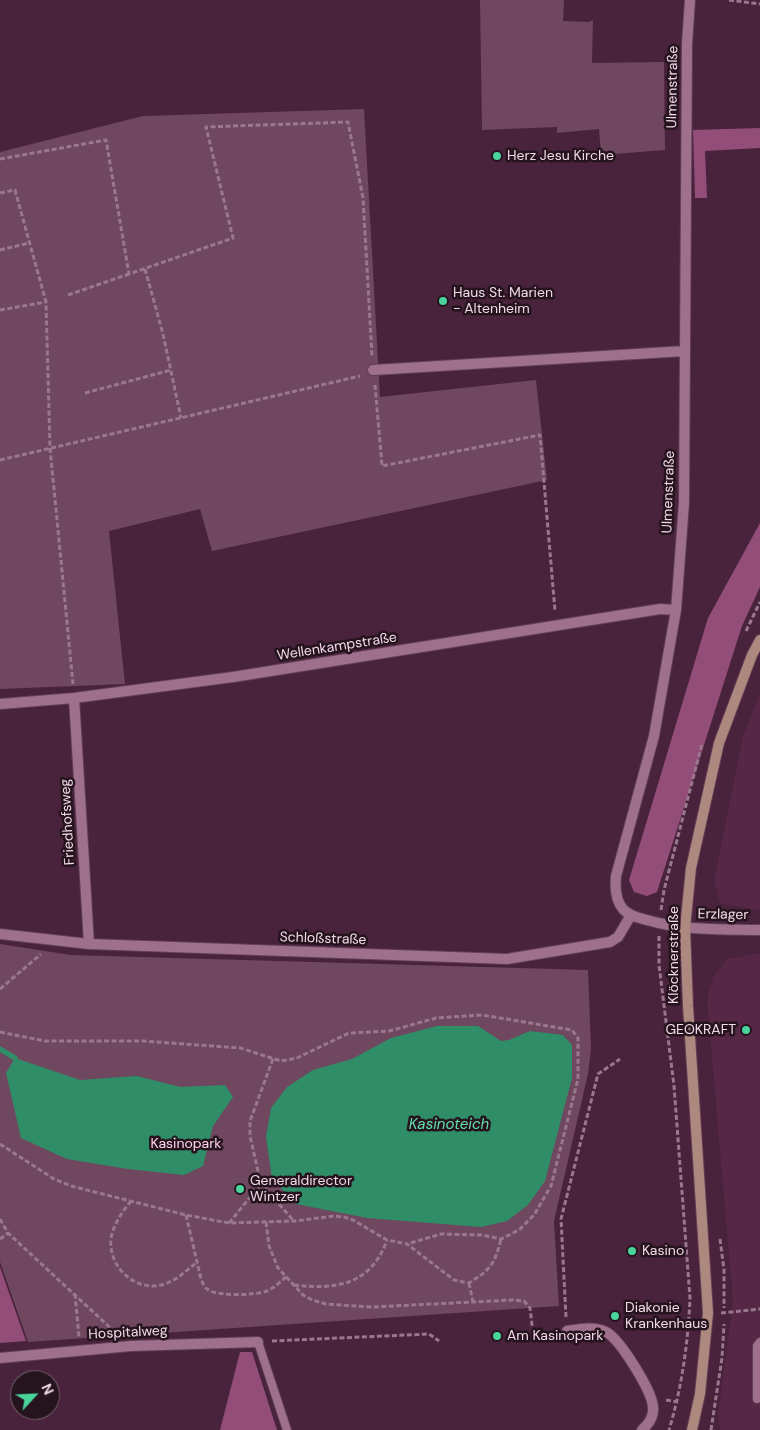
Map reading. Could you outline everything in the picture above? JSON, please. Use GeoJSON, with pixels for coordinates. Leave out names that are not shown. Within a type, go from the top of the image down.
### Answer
{"type":"FeatureCollection","features":[{"type":"Feature","properties":{"kind":"main road","name":"Klöcknerstraße"},"geometry":{"type":"LineString","coordinates":[[692,1430],[700,1394],[708,1313],[688,1006],[686,928],[691,868],[719,743],[752,655],[760,640]]}},
{"type":"Feature","properties":{"kind":"street","name":"Ulmenstraße"},"geometry":{"type":"LineString","coordinates":[[631,915],[623,909],[617,899],[615,888],[616,876],[654,736],[676,610],[684,503],[687,44],[690,0]]}},
{"type":"Feature","properties":{"kind":"street"},"geometry":{"type":"LineString","coordinates":[[373,370],[685,351]]}},
{"type":"Feature","properties":{"kind":"street","name":"Wellenkampstraße"},"geometry":{"type":"LineString","coordinates":[[0,704],[74,698],[233,677],[660,609],[676,610]]}},
{"type":"Feature","properties":{"kind":"street","name":"Friedhofsweg"},"geometry":{"type":"LineString","coordinates":[[74,698],[88,944]]}},
{"type":"Feature","properties":{"kind":"street"},"geometry":{"type":"LineString","coordinates":[[631,915],[686,928]]}},
{"type":"Feature","properties":{"kind":"street","name":"Schloßstraße"},"geometry":{"type":"LineString","coordinates":[[0,934],[88,944],[507,959],[610,942],[618,937],[631,915]]}},
{"type":"Feature","properties":{"kind":"street","name":"Erzlager"},"geometry":{"type":"LineString","coordinates":[[686,928],[760,930]]}},
{"type":"Feature","properties":{"kind":"street"},"geometry":{"type":"LineString","coordinates":[[567,1330],[599,1330],[608,1333],[615,1339],[651,1397],[652,1416],[648,1425],[642,1430]]}},
{"type":"Feature","properties":{"kind":"street","name":"Hospitalweg"},"geometry":{"type":"LineString","coordinates":[[0,1358],[131,1346],[258,1342]]}},
{"type":"Feature","properties":{"kind":"lane"},"geometry":{"type":"LineString","coordinates":[[258,1342],[287,1430]]}},
{"type":"Feature","properties":{"kind":"lane"},"geometry":{"type":"LineString","coordinates":[[757,1399],[757,1346],[760,1342]]}},
{"type":"Feature","properties":{"kind":"path"},"geometry":{"type":"LineString","coordinates":[[729,0],[760,4]]}},
{"type":"Feature","properties":{"kind":"path"},"geometry":{"type":"LineString","coordinates":[[68,295],[234,238],[206,127],[348,122],[363,198],[373,370],[382,466],[540,435],[556,626]]}},
{"type":"Feature","properties":{"kind":"path"},"geometry":{"type":"LineString","coordinates":[[0,159],[106,140],[129,274]]}},
{"type":"Feature","properties":{"kind":"path"},"geometry":{"type":"LineString","coordinates":[[0,193],[15,190],[46,302],[50,448],[74,698]]}},
{"type":"Feature","properties":{"kind":"path"},"geometry":{"type":"LineString","coordinates":[[0,250],[29,243]]}},
{"type":"Feature","properties":{"kind":"path"},"geometry":{"type":"LineString","coordinates":[[145,269],[182,418]]}},
{"type":"Feature","properties":{"kind":"path"},"geometry":{"type":"LineString","coordinates":[[0,310],[46,302]]}},
{"type":"Feature","properties":{"kind":"path"},"geometry":{"type":"LineString","coordinates":[[85,393],[171,370]]}},
{"type":"Feature","properties":{"kind":"path"},"geometry":{"type":"LineString","coordinates":[[0,460],[359,376],[373,370]]}},
{"type":"Feature","properties":{"kind":"path"},"geometry":{"type":"LineString","coordinates":[[0,989],[56,941]]}},
{"type":"Feature","properties":{"kind":"path"},"geometry":{"type":"LineString","coordinates":[[0,1032],[45,1041],[142,1041],[240,1048],[281,1061],[297,1058],[349,1034],[389,1031],[436,1018],[482,1015],[572,1030],[578,1038],[578,1079],[551,1186],[534,1216],[518,1230],[501,1239],[482,1235],[441,1234],[407,1244]]}},
{"type":"Feature","properties":{"kind":"path"},"geometry":{"type":"LineString","coordinates":[[273,1059],[250,1121],[250,1136],[261,1184],[295,1221]]}},
{"type":"Feature","properties":{"kind":"path"},"geometry":{"type":"LineString","coordinates":[[567,1330],[563,1291],[561,1219],[598,1074],[620,1059]]}},
{"type":"Feature","properties":{"kind":"path"},"geometry":{"type":"LineString","coordinates":[[0,1144],[54,1178],[71,1186],[186,1215],[228,1223],[295,1221],[334,1216],[344,1217],[353,1220],[387,1240],[407,1244],[454,1280],[469,1283],[487,1272],[497,1255],[501,1239]]}},
{"type":"Feature","properties":{"kind":"path"},"geometry":{"type":"LineString","coordinates":[[228,1223],[261,1184]]}},
{"type":"Feature","properties":{"kind":"path"},"geometry":{"type":"LineString","coordinates":[[131,1201],[119,1218],[111,1240],[112,1252],[116,1263],[125,1275],[134,1282],[144,1285],[162,1285],[177,1278],[196,1262]]}},
{"type":"Feature","properties":{"kind":"path"},"geometry":{"type":"LineString","coordinates":[[186,1215],[196,1262],[204,1285],[208,1290],[215,1293],[234,1295],[266,1291],[286,1277]]}},
{"type":"Feature","properties":{"kind":"path"},"geometry":{"type":"LineString","coordinates":[[0,1219],[8,1232],[131,1346]]}},
{"type":"Feature","properties":{"kind":"path"},"geometry":{"type":"LineString","coordinates":[[266,1222],[269,1246],[278,1268],[308,1297],[326,1304],[372,1307],[524,1300],[530,1308],[533,1333]]}},
{"type":"Feature","properties":{"kind":"path"},"geometry":{"type":"LineString","coordinates":[[0,1238],[8,1232]]}},
{"type":"Feature","properties":{"kind":"path"},"geometry":{"type":"LineString","coordinates":[[294,1285],[328,1287],[352,1281],[361,1275],[382,1254],[387,1240]]}},
{"type":"Feature","properties":{"kind":"path"},"geometry":{"type":"LineString","coordinates":[[469,1283],[473,1302]]}},
{"type":"Feature","properties":{"kind":"path"},"geometry":{"type":"LineString","coordinates":[[75,1293],[80,1350]]}},
{"type":"Feature","properties":{"kind":"path"},"geometry":{"type":"LineString","coordinates":[[724,1313],[760,1308]]}},
{"type":"Feature","properties":{"kind":"path"},"geometry":{"type":"LineString","coordinates":[[258,1342],[429,1334],[439,1341]]}},
{"type":"Feature","properties":{"kind":"shaded area"},"geometry":{"type":"Polygon","coordinates":[[[760,128],[760,148],[705,151],[707,198],[695,198],[693,130],[760,128]]]}},
{"type":"Feature","properties":{"kind":"shaded area"},"geometry":{"type":"Polygon","coordinates":[[[760,523],[760,587],[742,626],[657,892],[647,896],[634,892],[629,880],[708,618],[760,523]]]}},
{"type":"Feature","properties":{"kind":"shaded area"},"geometry":{"type":"Polygon","coordinates":[[[760,692],[760,911],[720,903],[714,881],[743,736],[760,692]]]}},
{"type":"Feature","properties":{"kind":"shaded area"},"geometry":{"type":"Polygon","coordinates":[[[760,953],[760,1430],[720,1430],[718,1414],[733,1302],[707,999],[713,977],[727,959],[760,953]]]}},
{"type":"Feature","properties":{"kind":"shaded area"},"geometry":{"type":"Polygon","coordinates":[[[0,1267],[26,1341],[0,1343],[0,1267]]]}},
{"type":"Feature","properties":{"kind":"shaded area"},"geometry":{"type":"Polygon","coordinates":[[[240,1352],[252,1352],[277,1430],[220,1430],[240,1352]]]}},
{"type":"Feature","properties":{"kind":"green space"},"geometry":{"type":"Polygon","coordinates":[[[480,0],[564,0],[563,21],[589,22],[593,20],[592,63],[664,62],[665,150],[601,155],[599,129],[557,133],[557,127],[482,130],[480,0]]]}},
{"type":"Feature","properties":{"kind":"green space"},"geometry":{"type":"Polygon","coordinates":[[[364,109],[380,397],[536,380],[547,480],[212,551],[200,509],[109,531],[125,684],[0,689],[0,152],[143,116],[364,109]]]}},
{"type":"Feature","properties":{"kind":"green space","name":"Kasinopark"},"geometry":{"type":"Polygon","coordinates":[[[0,944],[71,955],[588,970],[591,1049],[588,1074],[554,1221],[559,1306],[28,1342],[0,1262],[0,944]]]}},
{"type":"Feature","properties":{"kind":"water","name":"Kasinoteich"},"geometry":{"type":"Polygon","coordinates":[[[437,1026],[478,1026],[501,1041],[509,1040],[530,1031],[563,1035],[572,1045],[572,1078],[545,1181],[528,1205],[507,1221],[481,1227],[367,1218],[296,1204],[272,1179],[266,1137],[271,1108],[287,1087],[313,1070],[352,1059],[391,1038],[437,1026]]]}},
{"type":"Feature","properties":{"kind":"water"},"geometry":{"type":"Polygon","coordinates":[[[15,1058],[80,1080],[137,1076],[180,1087],[225,1085],[233,1097],[213,1126],[203,1166],[184,1175],[128,1169],[67,1159],[21,1138],[6,1073],[15,1058]]]}},
{"type":"Feature","properties":{"kind":"waterway"},"geometry":{"type":"LineString","coordinates":[[0,1049],[15,1058]]}},
{"type":"Feature","properties":{"kind":"place","name":"Herz Jesu Kirche"},"geometry":{"type":"Point","coordinates":[497,156]}},
{"type":"Feature","properties":{"kind":"place","name":"Haus St. Marien - Altenheim"},"geometry":{"type":"Point","coordinates":[443,301]}},
{"type":"Feature","properties":{"kind":"place","name":"GEOKRAFT"},"geometry":{"type":"Point","coordinates":[746,1030]}},
{"type":"Feature","properties":{"kind":"place","name":"Generaldirector Wintzer"},"geometry":{"type":"Point","coordinates":[240,1189]}},
{"type":"Feature","properties":{"kind":"place","name":"Kasino"},"geometry":{"type":"Point","coordinates":[632,1251]}},
{"type":"Feature","properties":{"kind":"place","name":"Diakonie Krankenhaus"},"geometry":{"type":"Point","coordinates":[615,1316]}},
{"type":"Feature","properties":{"kind":"place","name":"Am Kasinopark"},"geometry":{"type":"Point","coordinates":[497,1336]}}]}
